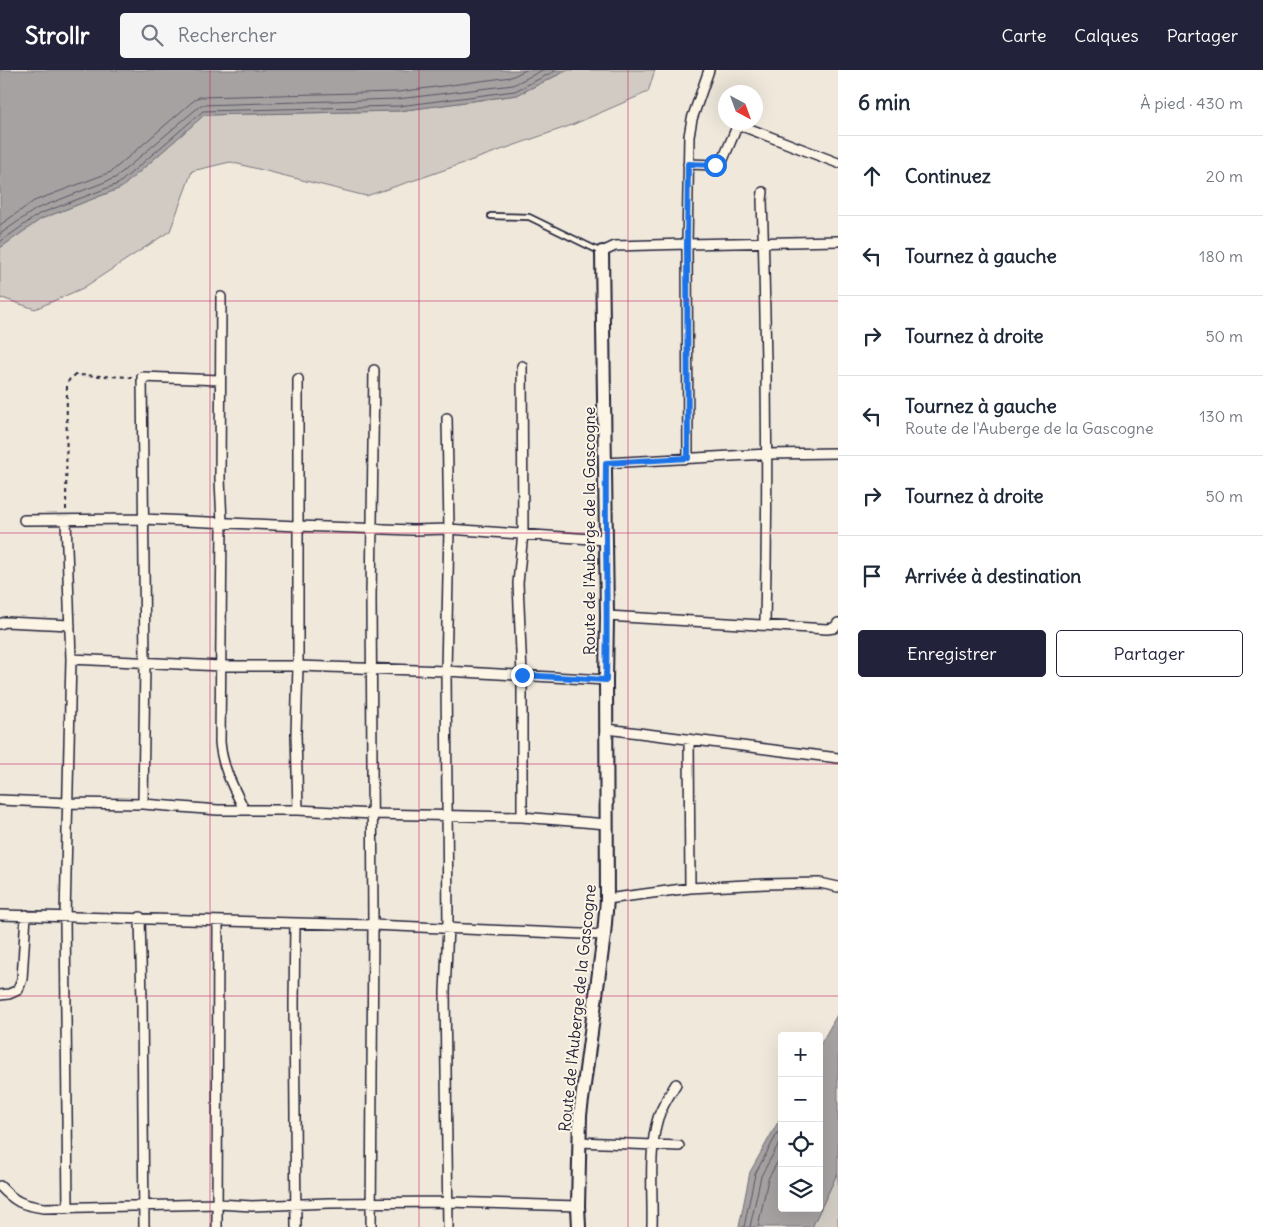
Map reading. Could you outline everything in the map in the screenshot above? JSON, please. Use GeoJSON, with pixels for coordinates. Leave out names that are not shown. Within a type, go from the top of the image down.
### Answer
{"type":"FeatureCollection","features":[{"type":"Feature","properties":{"kind":"street"},"geometry":{"type":"LineString","coordinates":[[688,458],[687,244],[689,136],[692,119],[709,70]]}},
{"type":"Feature","properties":{"kind":"street"},"geometry":{"type":"LineString","coordinates":[[688,164],[715,165],[722,162],[736,128],[742,126],[838,163]]}},
{"type":"Feature","properties":{"kind":"street"},"geometry":{"type":"LineString","coordinates":[[764,192],[762,200],[766,317],[767,454],[765,624]]}},
{"type":"Feature","properties":{"kind":"street"},"geometry":{"type":"LineString","coordinates":[[602,252],[614,246],[838,241]]}},
{"type":"Feature","properties":{"kind":"street","name":"Route de l'Auberge de la Gascogne"},"geometry":{"type":"LineString","coordinates":[[579,1227],[580,1115],[607,899],[606,680],[608,616],[605,540],[606,463],[602,252]]}},
{"type":"Feature","properties":{"kind":"street"},"geometry":{"type":"LineString","coordinates":[[222,297],[220,380],[222,523],[220,742],[222,759],[229,780],[244,809]]}},
{"type":"Feature","properties":{"kind":"street"},"geometry":{"type":"LineString","coordinates":[[522,366],[523,533],[518,583],[522,675],[522,817]]}},
{"type":"Feature","properties":{"kind":"street"},"geometry":{"type":"LineString","coordinates":[[371,1227],[374,370]]}},
{"type":"Feature","properties":{"kind":"street"},"geometry":{"type":"LineString","coordinates":[[143,804],[145,662],[142,377],[220,380]]}},
{"type":"Feature","properties":{"kind":"street"},"geometry":{"type":"LineString","coordinates":[[298,379],[298,666],[296,734],[298,810]]}},
{"type":"Feature","properties":{"kind":"street"},"geometry":{"type":"LineString","coordinates":[[447,418],[449,529],[446,671],[448,927],[444,992],[448,1227]]}},
{"type":"Feature","properties":{"kind":"street"},"geometry":{"type":"LineString","coordinates":[[606,463],[767,454],[838,453]]}},
{"type":"Feature","properties":{"kind":"street"},"geometry":{"type":"LineString","coordinates":[[24,520],[143,519],[373,529],[449,529],[605,540]]}},
{"type":"Feature","properties":{"kind":"street"},"geometry":{"type":"LineString","coordinates":[[66,520],[71,659],[65,917],[68,1208]]}},
{"type":"Feature","properties":{"kind":"street"},"geometry":{"type":"LineString","coordinates":[[608,616],[827,628],[834,628],[838,623]]}},
{"type":"Feature","properties":{"kind":"street"},"geometry":{"type":"LineString","coordinates":[[0,624],[5,622],[70,625]]}},
{"type":"Feature","properties":{"kind":"street"},"geometry":{"type":"LineString","coordinates":[[71,659],[221,666],[372,668],[606,680]]}},
{"type":"Feature","properties":{"kind":"street"},"geometry":{"type":"LineString","coordinates":[[607,729],[838,758]]}},
{"type":"Feature","properties":{"kind":"street"},"geometry":{"type":"LineString","coordinates":[[690,740],[690,888]]}},
{"type":"Feature","properties":{"kind":"street"},"geometry":{"type":"LineString","coordinates":[[0,800],[143,804],[218,810],[298,810],[372,814],[522,817],[608,824]]}},
{"type":"Feature","properties":{"kind":"street"},"geometry":{"type":"LineString","coordinates":[[607,899],[690,888],[796,882],[820,883],[838,887]]}},
{"type":"Feature","properties":{"kind":"street"},"geometry":{"type":"LineString","coordinates":[[0,914],[448,927],[604,935]]}},
{"type":"Feature","properties":{"kind":"street"},"geometry":{"type":"LineString","coordinates":[[0,994],[9,994],[18,990],[22,979],[26,916]]}},
{"type":"Feature","properties":{"kind":"street"},"geometry":{"type":"LineString","coordinates":[[140,917],[144,1227]]}},
{"type":"Feature","properties":{"kind":"street"},"geometry":{"type":"LineString","coordinates":[[217,1227],[218,921]]}},
{"type":"Feature","properties":{"kind":"street"},"geometry":{"type":"LineString","coordinates":[[295,923],[296,1227]]}},
{"type":"Feature","properties":{"kind":"street"},"geometry":{"type":"LineString","coordinates":[[652,1227],[653,1145],[658,1118],[676,1084]]}},
{"type":"Feature","properties":{"kind":"street"},"geometry":{"type":"LineString","coordinates":[[579,1142],[679,1146]]}},
{"type":"Feature","properties":{"kind":"street"},"geometry":{"type":"LineString","coordinates":[[0,1186],[12,1199],[25,1206],[44,1208],[144,1205],[218,1204],[252,1206],[448,1202],[578,1206]]}},
{"type":"Feature","properties":{"kind":"lane"},"geometry":{"type":"LineString","coordinates":[[491,216],[529,217],[602,252]]}},
{"type":"Feature","properties":{"kind":"path"},"geometry":{"type":"LineString","coordinates":[[66,520],[68,380],[75,375],[142,377]]}},
{"type":"Feature","properties":{"kind":"shaded area"},"geometry":{"type":"Polygon","coordinates":[[[568,70],[655,70],[648,92],[572,125],[366,196],[230,162],[192,171],[170,231],[83,288],[35,309],[2,298],[0,300],[0,248],[41,219],[121,188],[204,115],[399,111],[517,95],[568,70]]]}},
{"type":"Feature","properties":{"kind":"shaded area"},"geometry":{"type":"Polygon","coordinates":[[[838,1172],[838,1227],[812,1227],[819,1212],[823,1212],[823,1204],[838,1172]]]}},
{"type":"Feature","properties":{"kind":"water"},"geometry":{"type":"Polygon","coordinates":[[[0,70],[568,70],[517,95],[399,111],[204,115],[121,188],[41,219],[0,248],[0,70]]]}},
{"type":"Feature","properties":{"kind":"water"},"geometry":{"type":"Polygon","coordinates":[[[838,1013],[838,1172],[823,1204],[823,1077],[823,1040],[838,1013]]]}},
{"type":"Feature","properties":{"kind":"water"},"geometry":{"type":"Polygon","coordinates":[[[778,1122],[778,1212],[819,1212],[812,1227],[739,1227],[750,1172],[778,1122]]]}},
{"type":"Feature","properties":{"kind":"route"},"geometry":{"type":"LineString","coordinates":[[522,675],[606,680],[608,616],[605,540],[606,463],[688,458],[688,164],[715,165]]}}]}
